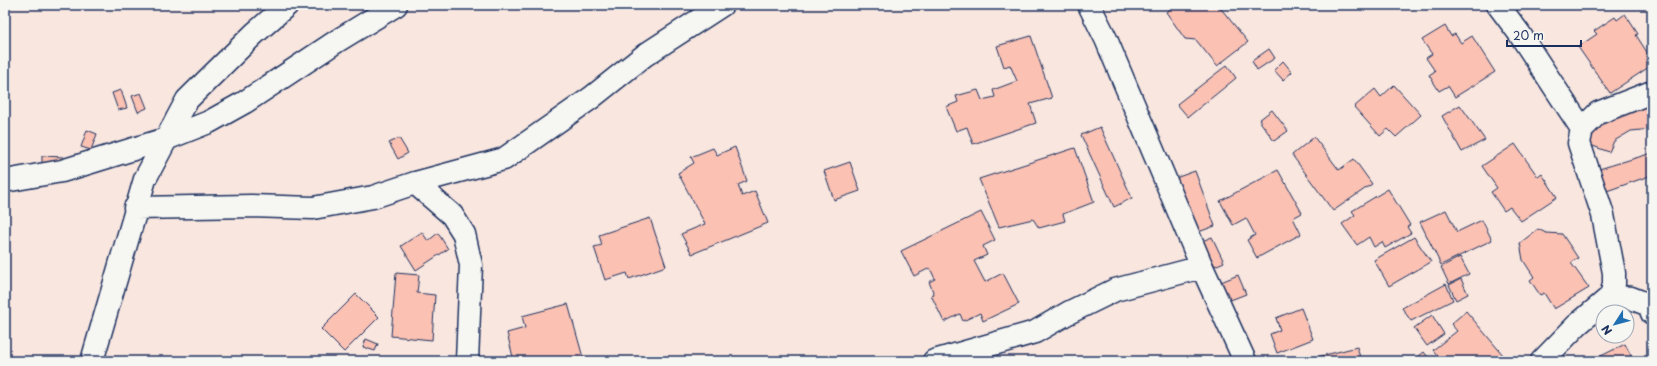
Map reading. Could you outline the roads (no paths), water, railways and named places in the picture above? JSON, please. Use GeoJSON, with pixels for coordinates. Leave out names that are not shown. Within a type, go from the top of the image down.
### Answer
{"type":"FeatureCollection","features":[{"type":"Feature","properties":{"kind":"street"},"geometry":{"type":"LineString","coordinates":[[92,361],[135,208],[145,179],[187,100],[254,34],[286,5]]}},
{"type":"Feature","properties":{"kind":"street"},"geometry":{"type":"LineString","coordinates":[[5,181],[62,171],[166,139],[209,122],[245,102],[336,41],[396,5]]}},
{"type":"Feature","properties":{"kind":"street"},"geometry":{"type":"LineString","coordinates":[[135,208],[251,206],[313,208],[373,197],[414,183],[504,159],[591,98],[645,55],[722,5]]}},
{"type":"Feature","properties":{"kind":"street"},"geometry":{"type":"LineString","coordinates":[[1089,5],[1106,39],[1202,267],[1245,361]]}},
{"type":"Feature","properties":{"kind":"street"},"geometry":{"type":"LineString","coordinates":[[1498,5],[1519,33],[1582,129]]}},
{"type":"Feature","properties":{"kind":"street"},"geometry":{"type":"LineString","coordinates":[[1542,361],[1577,325],[1611,296],[1614,284],[1614,273],[1603,215],[1579,143],[1582,129],[1598,113],[1652,92]]}},
{"type":"Feature","properties":{"kind":"street"},"geometry":{"type":"LineString","coordinates":[[414,183],[452,215],[464,234],[471,265],[467,361]]}},
{"type":"Feature","properties":{"kind":"street"},"geometry":{"type":"LineString","coordinates":[[934,361],[1035,332],[1068,313],[1115,290],[1202,267]]}},
{"type":"Feature","properties":{"kind":"street"},"geometry":{"type":"LineString","coordinates":[[1611,296],[1631,298],[1651,307]]}}]}
